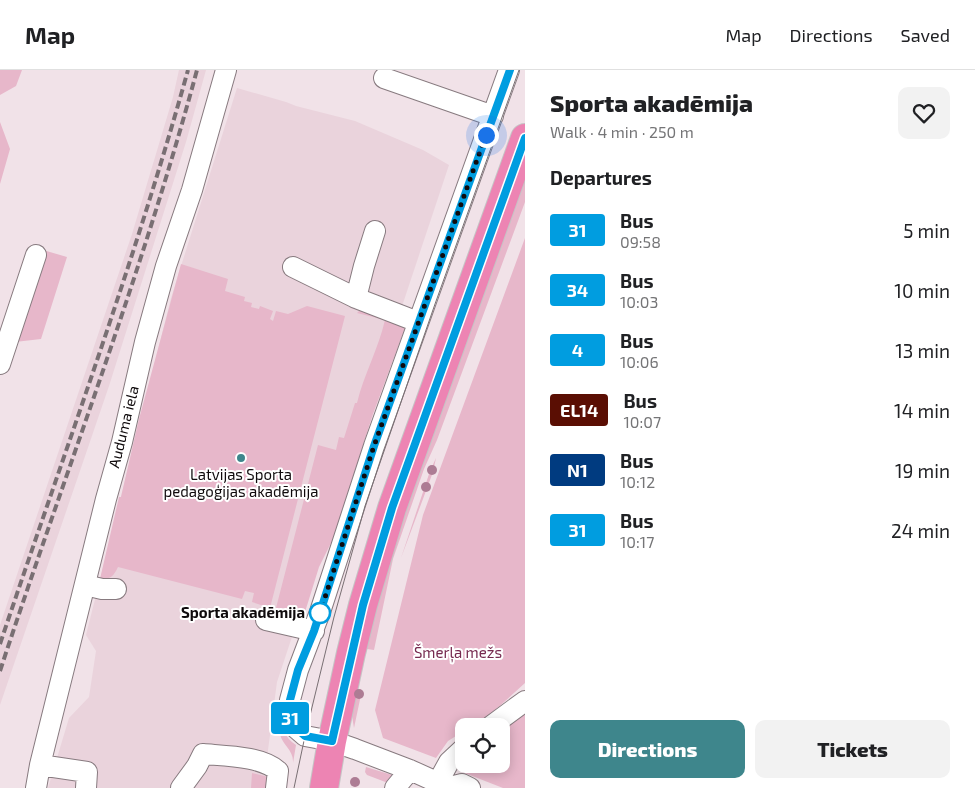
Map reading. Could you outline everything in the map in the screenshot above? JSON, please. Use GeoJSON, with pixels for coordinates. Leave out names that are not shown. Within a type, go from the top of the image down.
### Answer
{"type":"FeatureCollection","features":[{"type":"Feature","properties":{"kind":"highway"},"geometry":{"type":"LineString","coordinates":[[324,788],[332,741],[363,605],[392,508],[525,138]]}},
{"type":"Feature","properties":{"kind":"street","name":"Auduma iela"},"geometry":{"type":"LineString","coordinates":[[36,788],[40,765],[122,442],[145,342],[166,266],[192,190],[226,70]]}},
{"type":"Feature","properties":{"kind":"street"},"geometry":{"type":"LineString","coordinates":[[470,788],[462,784],[447,786],[332,741],[305,736],[290,723],[290,700],[298,670],[314,631],[358,491],[510,70]]}},
{"type":"Feature","properties":{"kind":"street"},"geometry":{"type":"LineString","coordinates":[[384,78],[493,116]]}},
{"type":"Feature","properties":{"kind":"street"},"geometry":{"type":"LineString","coordinates":[[356,298],[375,231]]}},
{"type":"Feature","properties":{"kind":"street"},"geometry":{"type":"LineString","coordinates":[[0,364],[36,255]]}},
{"type":"Feature","properties":{"kind":"street"},"geometry":{"type":"LineString","coordinates":[[293,268],[356,298],[418,322]]}},
{"type":"Feature","properties":{"kind":"street"},"geometry":{"type":"LineString","coordinates":[[85,585],[102,589],[116,589]]}},
{"type":"Feature","properties":{"kind":"street"},"geometry":{"type":"LineString","coordinates":[[266,620],[314,631]]}},
{"type":"Feature","properties":{"kind":"street"},"geometry":{"type":"LineString","coordinates":[[502,718],[525,701]]}},
{"type":"Feature","properties":{"kind":"street"},"geometry":{"type":"LineString","coordinates":[[181,788],[204,754],[271,764],[278,771],[276,788]]}},
{"type":"Feature","properties":{"kind":"street"},"geometry":{"type":"LineString","coordinates":[[447,786],[449,762],[455,755]]}},
{"type":"Feature","properties":{"kind":"street"},"geometry":{"type":"LineString","coordinates":[[40,765],[87,772],[86,788]]}},
{"type":"Feature","properties":{"kind":"street"},"geometry":{"type":"LineString","coordinates":[[395,788],[410,770]]}},
{"type":"Feature","properties":{"kind":"shaded area"},"geometry":{"type":"Polygon","coordinates":[[[179,70],[206,70],[186,142],[109,386],[0,705],[0,625],[132,234],[173,97],[179,70]]]}},
{"type":"Feature","properties":{"kind":"shaded area","name":"Latvijas Sporta pedagoģijas akadēmija"},"geometry":{"type":"Polygon","coordinates":[[[237,88],[355,121],[423,150],[449,165],[277,682],[263,788],[48,788],[69,718],[89,697],[96,651],[86,635],[171,298],[237,88]]]}},
{"type":"Feature","properties":{"kind":"green space"},"geometry":{"type":"Polygon","coordinates":[[[0,70],[22,70],[16,86],[0,95],[0,70]]]}},
{"type":"Feature","properties":{"kind":"green space"},"geometry":{"type":"Polygon","coordinates":[[[0,122],[10,149],[0,184],[0,122]]]}},
{"type":"Feature","properties":{"kind":"green space"},"geometry":{"type":"Polygon","coordinates":[[[525,178],[525,202],[437,440],[424,469],[393,559],[374,650],[367,649],[388,558],[525,178]]]}},
{"type":"Feature","properties":{"kind":"green space","name":"Šmerļa mežs"},"geometry":{"type":"Polygon","coordinates":[[[525,238],[525,683],[484,718],[455,718],[455,737],[448,741],[436,758],[383,738],[375,710],[423,515],[525,238]]]}},
{"type":"Feature","properties":{"kind":"green space"},"geometry":{"type":"Polygon","coordinates":[[[43,250],[67,257],[41,339],[15,342],[43,250]]]}},
{"type":"Feature","properties":{"kind":"green space"},"geometry":{"type":"Polygon","coordinates":[[[181,264],[228,279],[225,291],[245,297],[244,301],[252,303],[251,307],[259,309],[260,306],[273,311],[270,319],[273,321],[276,311],[288,314],[307,306],[345,316],[270,608],[252,602],[254,593],[245,591],[242,599],[118,567],[111,577],[100,579],[139,419],[181,264]]]}},
{"type":"Feature","properties":{"kind":"green space"},"geometry":{"type":"Polygon","coordinates":[[[360,310],[398,317],[405,328],[373,414],[333,539],[319,567],[305,612],[276,608],[318,445],[336,450],[339,437],[344,438],[382,331],[385,320],[357,313],[360,310]]]}},
{"type":"Feature","properties":{"kind":"green space"},"geometry":{"type":"Polygon","coordinates":[[[436,458],[433,472],[401,558],[430,471],[436,458]]]}},
{"type":"Feature","properties":{"kind":"green space"},"geometry":{"type":"Polygon","coordinates":[[[362,690],[354,728],[352,716],[356,695],[362,690]]]}},
{"type":"Feature","properties":{"kind":"green space"},"geometry":{"type":"Polygon","coordinates":[[[525,712],[525,788],[503,788],[465,773],[510,773],[510,723],[525,712]]]}},
{"type":"Feature","properties":{"kind":"green space"},"geometry":{"type":"Polygon","coordinates":[[[281,714],[284,732],[296,745],[293,763],[292,755],[280,734],[281,714]]]}},
{"type":"Feature","properties":{"kind":"green space"},"geometry":{"type":"Polygon","coordinates":[[[366,767],[394,777],[388,783],[367,775],[365,772],[366,767]]]}},
{"type":"Feature","properties":{"kind":"green space"},"geometry":{"type":"Polygon","coordinates":[[[252,773],[269,777],[270,788],[251,788],[252,773]]]}},
{"type":"Feature","properties":{"kind":"tram line"},"geometry":{"type":"LineString","coordinates":[[294,788],[334,617],[365,506],[519,70]]}},
{"type":"Feature","properties":{"kind":"railway"},"geometry":{"type":"LineString","coordinates":[[0,644],[122,287],[188,70]]}},
{"type":"Feature","properties":{"kind":"railway"},"geometry":{"type":"LineString","coordinates":[[0,671],[128,297],[197,70]]}},
{"type":"Feature","properties":{"kind":"bus line","name":"31"},"geometry":{"type":"LineString","coordinates":[[510,70],[374,446],[314,631],[298,670],[290,700],[290,723],[305,736],[332,741],[363,605],[392,508],[525,138]]}},
{"type":"Feature","properties":{"kind":"place","name":"Latvijas Sporta pedagoģijas akadēmija"},"geometry":{"type":"Point","coordinates":[241,458]}},
{"type":"Feature","properties":{"kind":"place","name":"Sporta akadēmija"},"geometry":{"type":"Point","coordinates":[320,613]}},
{"type":"Feature","properties":{"kind":"route"},"geometry":{"type":"LineString","coordinates":[[320,613],[355,500],[486,135]]}}]}
